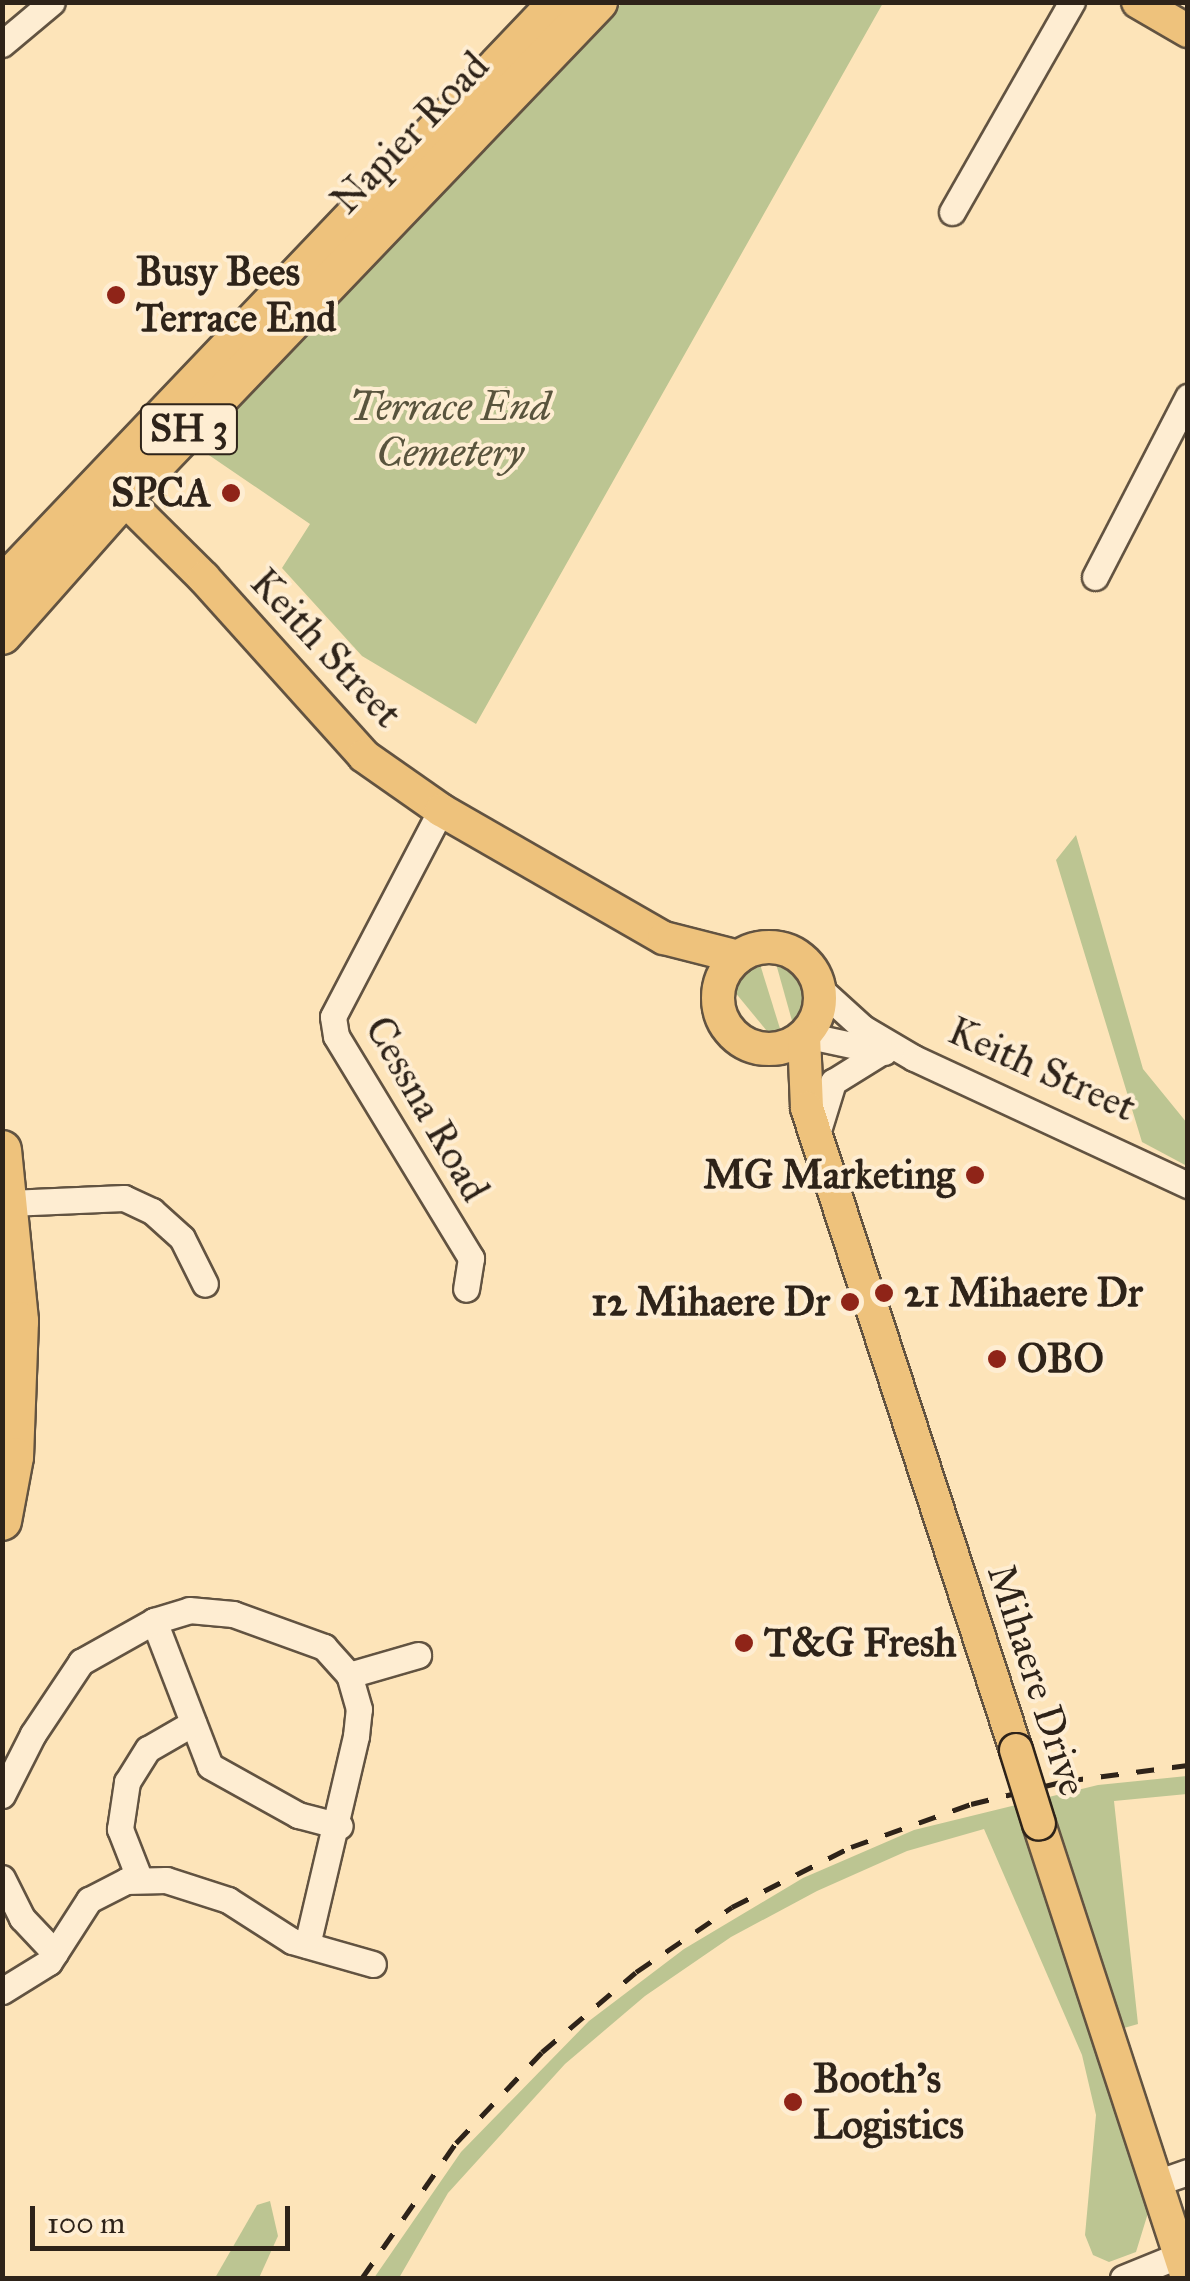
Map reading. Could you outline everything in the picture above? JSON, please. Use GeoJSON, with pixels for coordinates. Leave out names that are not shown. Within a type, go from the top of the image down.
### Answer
{"type":"FeatureCollection","features":[{"type":"Feature","properties":{"kind":"highway","name":"Napier Road"},"geometry":{"type":"LineString","coordinates":[[518,66],[558,2]]}},
{"type":"Feature","properties":{"kind":"highway","name":"Napier Road"},"geometry":{"type":"LineString","coordinates":[[2,635],[12,582],[113,489],[518,66],[598,2]]}},
{"type":"Feature","properties":{"kind":"highway"},"geometry":{"type":"LineString","coordinates":[[2,1150],[9,1203],[18,1383],[2,1521]]}},
{"type":"Feature","properties":{"kind":"main road"},"geometry":{"type":"LineString","coordinates":[[1138,2],[1181,18]]}},
{"type":"Feature","properties":{"kind":"main road","name":"Keith Street"},"geometry":{"type":"LineString","coordinates":[[113,489],[204,578],[334,728],[442,810],[664,938],[738,957]]}},
{"type":"Feature","properties":{"kind":"main road","name":"Keith Street"},"geometry":{"type":"LineString","coordinates":[[664,938],[718,998]]}},
{"type":"Feature","properties":{"kind":"main road"},"geometry":{"type":"LineString","coordinates":[[762,947],[791,951],[810,966],[820,989],[818,1014],[804,1036],[791,1045],[758,1048],[734,1036],[718,998],[724,974],[738,957],[762,947]]}},
{"type":"Feature","properties":{"kind":"main road","name":"Mihaere Drive"},"geometry":{"type":"LineString","coordinates":[[804,1036],[812,1123],[1184,2267]]}},
{"type":"Feature","properties":{"kind":"main road","name":"Mihaere Drive"},"geometry":{"type":"LineString","coordinates":[[758,1048],[812,1123]]}},
{"type":"Feature","properties":{"kind":"street"},"geometry":{"type":"LineString","coordinates":[[2,44],[52,2]]}},
{"type":"Feature","properties":{"kind":"street"},"geometry":{"type":"LineString","coordinates":[[952,212],[1072,2]]}},
{"type":"Feature","properties":{"kind":"street"},"geometry":{"type":"LineString","coordinates":[[1095,577],[1188,398]]}},
{"type":"Feature","properties":{"kind":"street","name":"Cessna Road"},"geometry":{"type":"LineString","coordinates":[[442,810],[333,1017],[336,1036],[471,1258],[466,1289]]}},
{"type":"Feature","properties":{"kind":"street","name":"Keith Street"},"geometry":{"type":"LineString","coordinates":[[820,989],[863,1028],[914,1058],[1188,1186]]}},
{"type":"Feature","properties":{"kind":"street","name":"Keith Street"},"geometry":{"type":"LineString","coordinates":[[804,1036],[914,1058]]}},
{"type":"Feature","properties":{"kind":"street"},"geometry":{"type":"LineString","coordinates":[[812,1123],[833,1082],[881,1052]]}},
{"type":"Feature","properties":{"kind":"street"},"geometry":{"type":"LineString","coordinates":[[9,1203],[124,1198],[152,1211],[182,1238],[205,1284]]}},
{"type":"Feature","properties":{"kind":"street"},"geometry":{"type":"LineString","coordinates":[[2,1795],[33,1734],[81,1662],[154,1621],[188,1610],[233,1614],[324,1647],[349,1675],[360,1709],[340,1826],[306,1945]]}},
{"type":"Feature","properties":{"kind":"street"},"geometry":{"type":"LineString","coordinates":[[154,1621],[203,1757],[221,1776],[298,1815],[340,1826]]}},
{"type":"Feature","properties":{"kind":"street"},"geometry":{"type":"LineString","coordinates":[[349,1675],[418,1655]]}},
{"type":"Feature","properties":{"kind":"street"},"geometry":{"type":"LineString","coordinates":[[140,1880],[120,1830],[127,1782],[148,1749],[193,1723]]}},
{"type":"Feature","properties":{"kind":"street"},"geometry":{"type":"LineString","coordinates":[[2,1878],[22,1918],[55,1953]]}},
{"type":"Feature","properties":{"kind":"street"},"geometry":{"type":"LineString","coordinates":[[2,1992],[29,1980],[55,1953],[90,1900],[140,1880],[166,1880],[228,1900],[306,1945],[373,1964]]}},
{"type":"Feature","properties":{"kind":"street"},"geometry":{"type":"LineString","coordinates":[[1156,2183],[1188,2172]]}},
{"type":"Feature","properties":{"kind":"street"},"geometry":{"type":"LineString","coordinates":[[1122,2278],[1184,2267]]}},
{"type":"Feature","properties":{"kind":"green space","name":"Terrace End Cemetery"},"geometry":{"type":"Polygon","coordinates":[[[622,3],[883,3],[476,724],[362,656],[282,568],[310,524],[200,449],[622,3]]]}},
{"type":"Feature","properties":{"kind":"green space"},"geometry":{"type":"Polygon","coordinates":[[[1076,835],[1143,1069],[1187,1123],[1187,1166],[1142,1142],[1056,860],[1076,835]]]}},
{"type":"Feature","properties":{"kind":"green space"},"geometry":{"type":"Polygon","coordinates":[[[775,960],[791,965],[808,992],[794,1028],[775,960]]]}},
{"type":"Feature","properties":{"kind":"green space"},"geometry":{"type":"Polygon","coordinates":[[[759,961],[782,1035],[771,1036],[734,991],[739,977],[759,961]]]}},
{"type":"Feature","properties":{"kind":"green space"},"geometry":{"type":"Polygon","coordinates":[[[1187,1776],[1187,1794],[1114,1801],[1138,2024],[1124,2028],[1055,1820],[1023,1830],[1148,2213],[1136,2252],[1109,2262],[1093,2255],[1085,2235],[1096,2115],[1082,2055],[984,1829],[907,1851],[817,1891],[731,1937],[645,1996],[565,2064],[448,2193],[399,2278],[374,2278],[461,2152],[589,2021],[684,1949],[803,1878],[914,1830],[1098,1785],[1187,1776]]]}},
{"type":"Feature","properties":{"kind":"green space"},"geometry":{"type":"Polygon","coordinates":[[[270,2201],[278,2236],[259,2278],[215,2278],[257,2205],[270,2201]]]}},
{"type":"Feature","properties":{"kind":"railway"},"geometry":{"type":"LineString","coordinates":[[362,2278],[456,2143],[542,2052],[636,1972],[732,1907],[851,1847],[971,1804],[1065,1781],[1188,1765]]}},
{"type":"Feature","properties":{"kind":"place","name":"Busy Bees Terrace End"},"geometry":{"type":"Point","coordinates":[116,295]}},
{"type":"Feature","properties":{"kind":"place","name":"SPCA"},"geometry":{"type":"Point","coordinates":[231,493]}},
{"type":"Feature","properties":{"kind":"place","name":"MG Marketing"},"geometry":{"type":"Point","coordinates":[975,1175]}},
{"type":"Feature","properties":{"kind":"place","name":"21 Mihaere Dr"},"geometry":{"type":"Point","coordinates":[884,1293]}},
{"type":"Feature","properties":{"kind":"place","name":"12 Mihaere Dr"},"geometry":{"type":"Point","coordinates":[850,1302]}},
{"type":"Feature","properties":{"kind":"place","name":"OBO"},"geometry":{"type":"Point","coordinates":[997,1359]}},
{"type":"Feature","properties":{"kind":"place","name":"T&G Fresh"},"geometry":{"type":"Point","coordinates":[744,1643]}},
{"type":"Feature","properties":{"kind":"place","name":"Booth's Logistics"},"geometry":{"type":"Point","coordinates":[793,2102]}}]}
